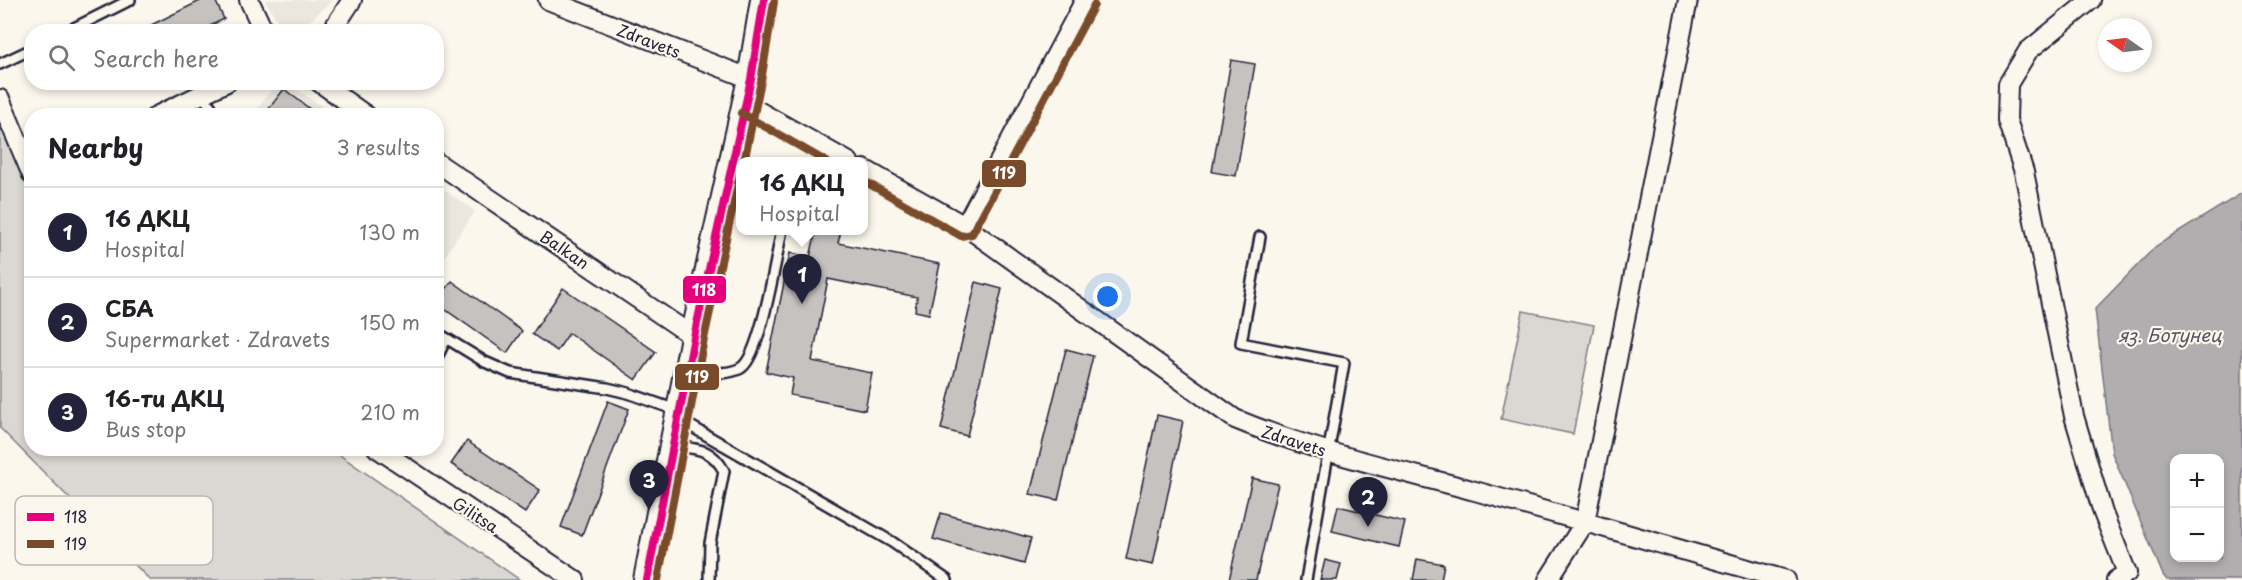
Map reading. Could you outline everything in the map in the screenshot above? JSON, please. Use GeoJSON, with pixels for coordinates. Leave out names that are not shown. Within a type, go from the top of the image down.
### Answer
{"type":"FeatureCollection","features":[{"type":"Feature","properties":{"kind":"street"},"geometry":{"type":"LineString","coordinates":[[249,0],[260,24]]}},
{"type":"Feature","properties":{"kind":"street"},"geometry":{"type":"LineString","coordinates":[[336,24],[352,0]]}},
{"type":"Feature","properties":{"kind":"street","name":"Zdravets"},"geometry":{"type":"LineString","coordinates":[[548,0],[748,91],[842,157]]}},
{"type":"Feature","properties":{"kind":"street"},"geometry":{"type":"LineString","coordinates":[[647,580],[694,337],[748,91],[764,0]]}},
{"type":"Feature","properties":{"kind":"street"},"geometry":{"type":"LineString","coordinates":[[965,226],[1085,0]]}},
{"type":"Feature","properties":{"kind":"street"},"geometry":{"type":"LineString","coordinates":[[1548,580],[1585,522],[1688,0]]}},
{"type":"Feature","properties":{"kind":"street"},"geometry":{"type":"LineString","coordinates":[[2091,0],[2028,51],[2008,84],[2007,120],[2024,172],[2074,416],[2121,577]]}},
{"type":"Feature","properties":{"kind":"street"},"geometry":{"type":"LineString","coordinates":[[173,108],[210,90]]}},
{"type":"Feature","properties":{"kind":"street"},"geometry":{"type":"LineString","coordinates":[[330,90],[356,108]]}},
{"type":"Feature","properties":{"kind":"street"},"geometry":{"type":"LineString","coordinates":[[0,99],[24,157]]}},
{"type":"Feature","properties":{"kind":"street","name":"Balkan"},"geometry":{"type":"LineString","coordinates":[[444,167],[694,337]]}},
{"type":"Feature","properties":{"kind":"street","name":"Zdravets"},"geometry":{"type":"LineString","coordinates":[[868,172],[965,226],[1235,418],[1276,436],[1786,580]]}},
{"type":"Feature","properties":{"kind":"street","name":"Gilitsa"},"geometry":{"type":"LineString","coordinates":[[394,456],[575,580]]}},
{"type":"Feature","properties":{"kind":"lane"},"geometry":{"type":"LineString","coordinates":[[82,24],[130,0]]}},
{"type":"Feature","properties":{"kind":"lane"},"geometry":{"type":"LineString","coordinates":[[0,64],[24,53]]}},
{"type":"Feature","properties":{"kind":"lane"},"geometry":{"type":"LineString","coordinates":[[202,94],[211,108]]}},
{"type":"Feature","properties":{"kind":"lane"},"geometry":{"type":"LineString","coordinates":[[687,372],[729,371],[741,367],[750,357],[759,333],[781,235]]}},
{"type":"Feature","properties":{"kind":"lane"},"geometry":{"type":"LineString","coordinates":[[1260,237],[1241,343],[1344,363],[1306,580]]}},
{"type":"Feature","properties":{"kind":"lane"},"geometry":{"type":"LineString","coordinates":[[444,343],[446,339],[498,369],[510,373],[628,393],[679,415],[892,542],[947,580]]}},
{"type":"Feature","properties":{"kind":"lane"},"geometry":{"type":"LineString","coordinates":[[673,445],[708,452],[718,460],[724,471],[710,543],[709,580]]}},
{"type":"Feature","properties":{"kind":"shaded area"},"geometry":{"type":"Polygon","coordinates":[[[265,0],[332,0],[309,22],[279,24],[265,0]]]}},
{"type":"Feature","properties":{"kind":"shaded area"},"geometry":{"type":"Polygon","coordinates":[[[271,90],[298,90],[324,108],[258,108],[271,90]]]}},
{"type":"Feature","properties":{"kind":"shaded area"},"geometry":{"type":"Polygon","coordinates":[[[0,99],[24,158],[24,452],[0,428],[0,99]]]}},
{"type":"Feature","properties":{"kind":"shaded area"},"geometry":{"type":"Polygon","coordinates":[[[444,190],[475,211],[444,258],[444,190]]]}},
{"type":"Feature","properties":{"kind":"shaded area"},"geometry":{"type":"Polygon","coordinates":[[[1523,311],[1594,325],[1573,434],[1501,419],[1523,311]]]}},
{"type":"Feature","properties":{"kind":"shaded area"},"geometry":{"type":"Polygon","coordinates":[[[28,456],[341,456],[520,580],[150,580],[135,565],[213,565],[213,496],[67,496],[28,456]]]}},
{"type":"Feature","properties":{"kind":"water","name":"яз. Ботунец"},"geometry":{"type":"Polygon","coordinates":[[[2242,193],[2242,580],[2167,580],[2163,575],[2112,453],[2095,309],[2156,246],[2242,193]]]}},
{"type":"Feature","properties":{"kind":"building"},"geometry":{"type":"Polygon","coordinates":[[[202,0],[215,0],[224,19],[214,24],[153,24],[202,0]]]}},
{"type":"Feature","properties":{"kind":"building"},"geometry":{"type":"Polygon","coordinates":[[[1231,60],[1255,64],[1236,176],[1212,172],[1231,60]]]}},
{"type":"Feature","properties":{"kind":"building"},"geometry":{"type":"Polygon","coordinates":[[[285,90],[309,108],[270,108],[285,90]]]}},
{"type":"Feature","properties":{"kind":"building"},"geometry":{"type":"Polygon","coordinates":[[[815,235],[840,235],[838,243],[940,264],[929,314],[915,311],[917,297],[828,279],[812,361],[872,373],[865,410],[790,395],[793,378],[766,372],[790,253],[810,257],[815,235]]]}},
{"type":"Feature","properties":{"kind":"building"},"geometry":{"type":"Polygon","coordinates":[[[452,281],[522,331],[507,353],[444,309],[444,292],[452,281]]]}},
{"type":"Feature","properties":{"kind":"building"},"geometry":{"type":"Polygon","coordinates":[[[976,282],[1002,289],[967,436],[941,429],[976,282]]]}},
{"type":"Feature","properties":{"kind":"building"},"geometry":{"type":"Polygon","coordinates":[[[563,288],[656,352],[636,380],[569,333],[557,351],[532,334],[563,288]]]}},
{"type":"Feature","properties":{"kind":"building"},"geometry":{"type":"Polygon","coordinates":[[[1066,349],[1093,356],[1058,500],[1030,494],[1066,349]]]}},
{"type":"Feature","properties":{"kind":"building"},"geometry":{"type":"Polygon","coordinates":[[[608,401],[629,409],[582,535],[561,527],[608,401]]]}},
{"type":"Feature","properties":{"kind":"building"},"geometry":{"type":"Polygon","coordinates":[[[1157,415],[1183,421],[1153,565],[1126,559],[1157,415]]]}},
{"type":"Feature","properties":{"kind":"building"},"geometry":{"type":"Polygon","coordinates":[[[467,441],[540,490],[525,513],[451,464],[467,441]]]}},
{"type":"Feature","properties":{"kind":"building"},"geometry":{"type":"Polygon","coordinates":[[[1252,478],[1278,484],[1256,580],[1229,580],[1252,478]]]}},
{"type":"Feature","properties":{"kind":"building"},"geometry":{"type":"Polygon","coordinates":[[[1338,506],[1405,522],[1399,547],[1332,531],[1338,506]]]}},
{"type":"Feature","properties":{"kind":"building"},"geometry":{"type":"Polygon","coordinates":[[[941,513],[1031,538],[1024,564],[933,539],[941,513]]]}},
{"type":"Feature","properties":{"kind":"building"},"geometry":{"type":"Polygon","coordinates":[[[1417,559],[1444,564],[1441,580],[1413,580],[1417,559]]]}},
{"type":"Feature","properties":{"kind":"building"},"geometry":{"type":"Polygon","coordinates":[[[1325,560],[1341,564],[1337,580],[1320,580],[1325,560]]]}},
{"type":"Feature","properties":{"kind":"transit line","name":"118"},"geometry":{"type":"LineString","coordinates":[[647,580],[694,337],[751,79],[764,0]]}},
{"type":"Feature","properties":{"kind":"transit line","name":"119"},"geometry":{"type":"LineString","coordinates":[[745,157],[774,2]]}},
{"type":"Feature","properties":{"kind":"transit line","name":"119"},"geometry":{"type":"LineString","coordinates":[[868,183],[961,236],[972,234],[1094,5]]}},
{"type":"Feature","properties":{"kind":"transit line","name":"119"},"geometry":{"type":"LineString","coordinates":[[741,113],[818,157]]}},
{"type":"Feature","properties":{"kind":"transit line","name":"119"},"geometry":{"type":"LineString","coordinates":[[658,580],[704,339],[736,193]]}},
{"type":"Feature","properties":{"kind":"place","name":"16 ДКЦ"},"geometry":{"type":"Point","coordinates":[802,304]}},
{"type":"Feature","properties":{"kind":"place","name":"16-ти ДКЦ"},"geometry":{"type":"Point","coordinates":[649,510]}},
{"type":"Feature","properties":{"kind":"place","name":"СБА"},"geometry":{"type":"Point","coordinates":[1368,527]}}]}
